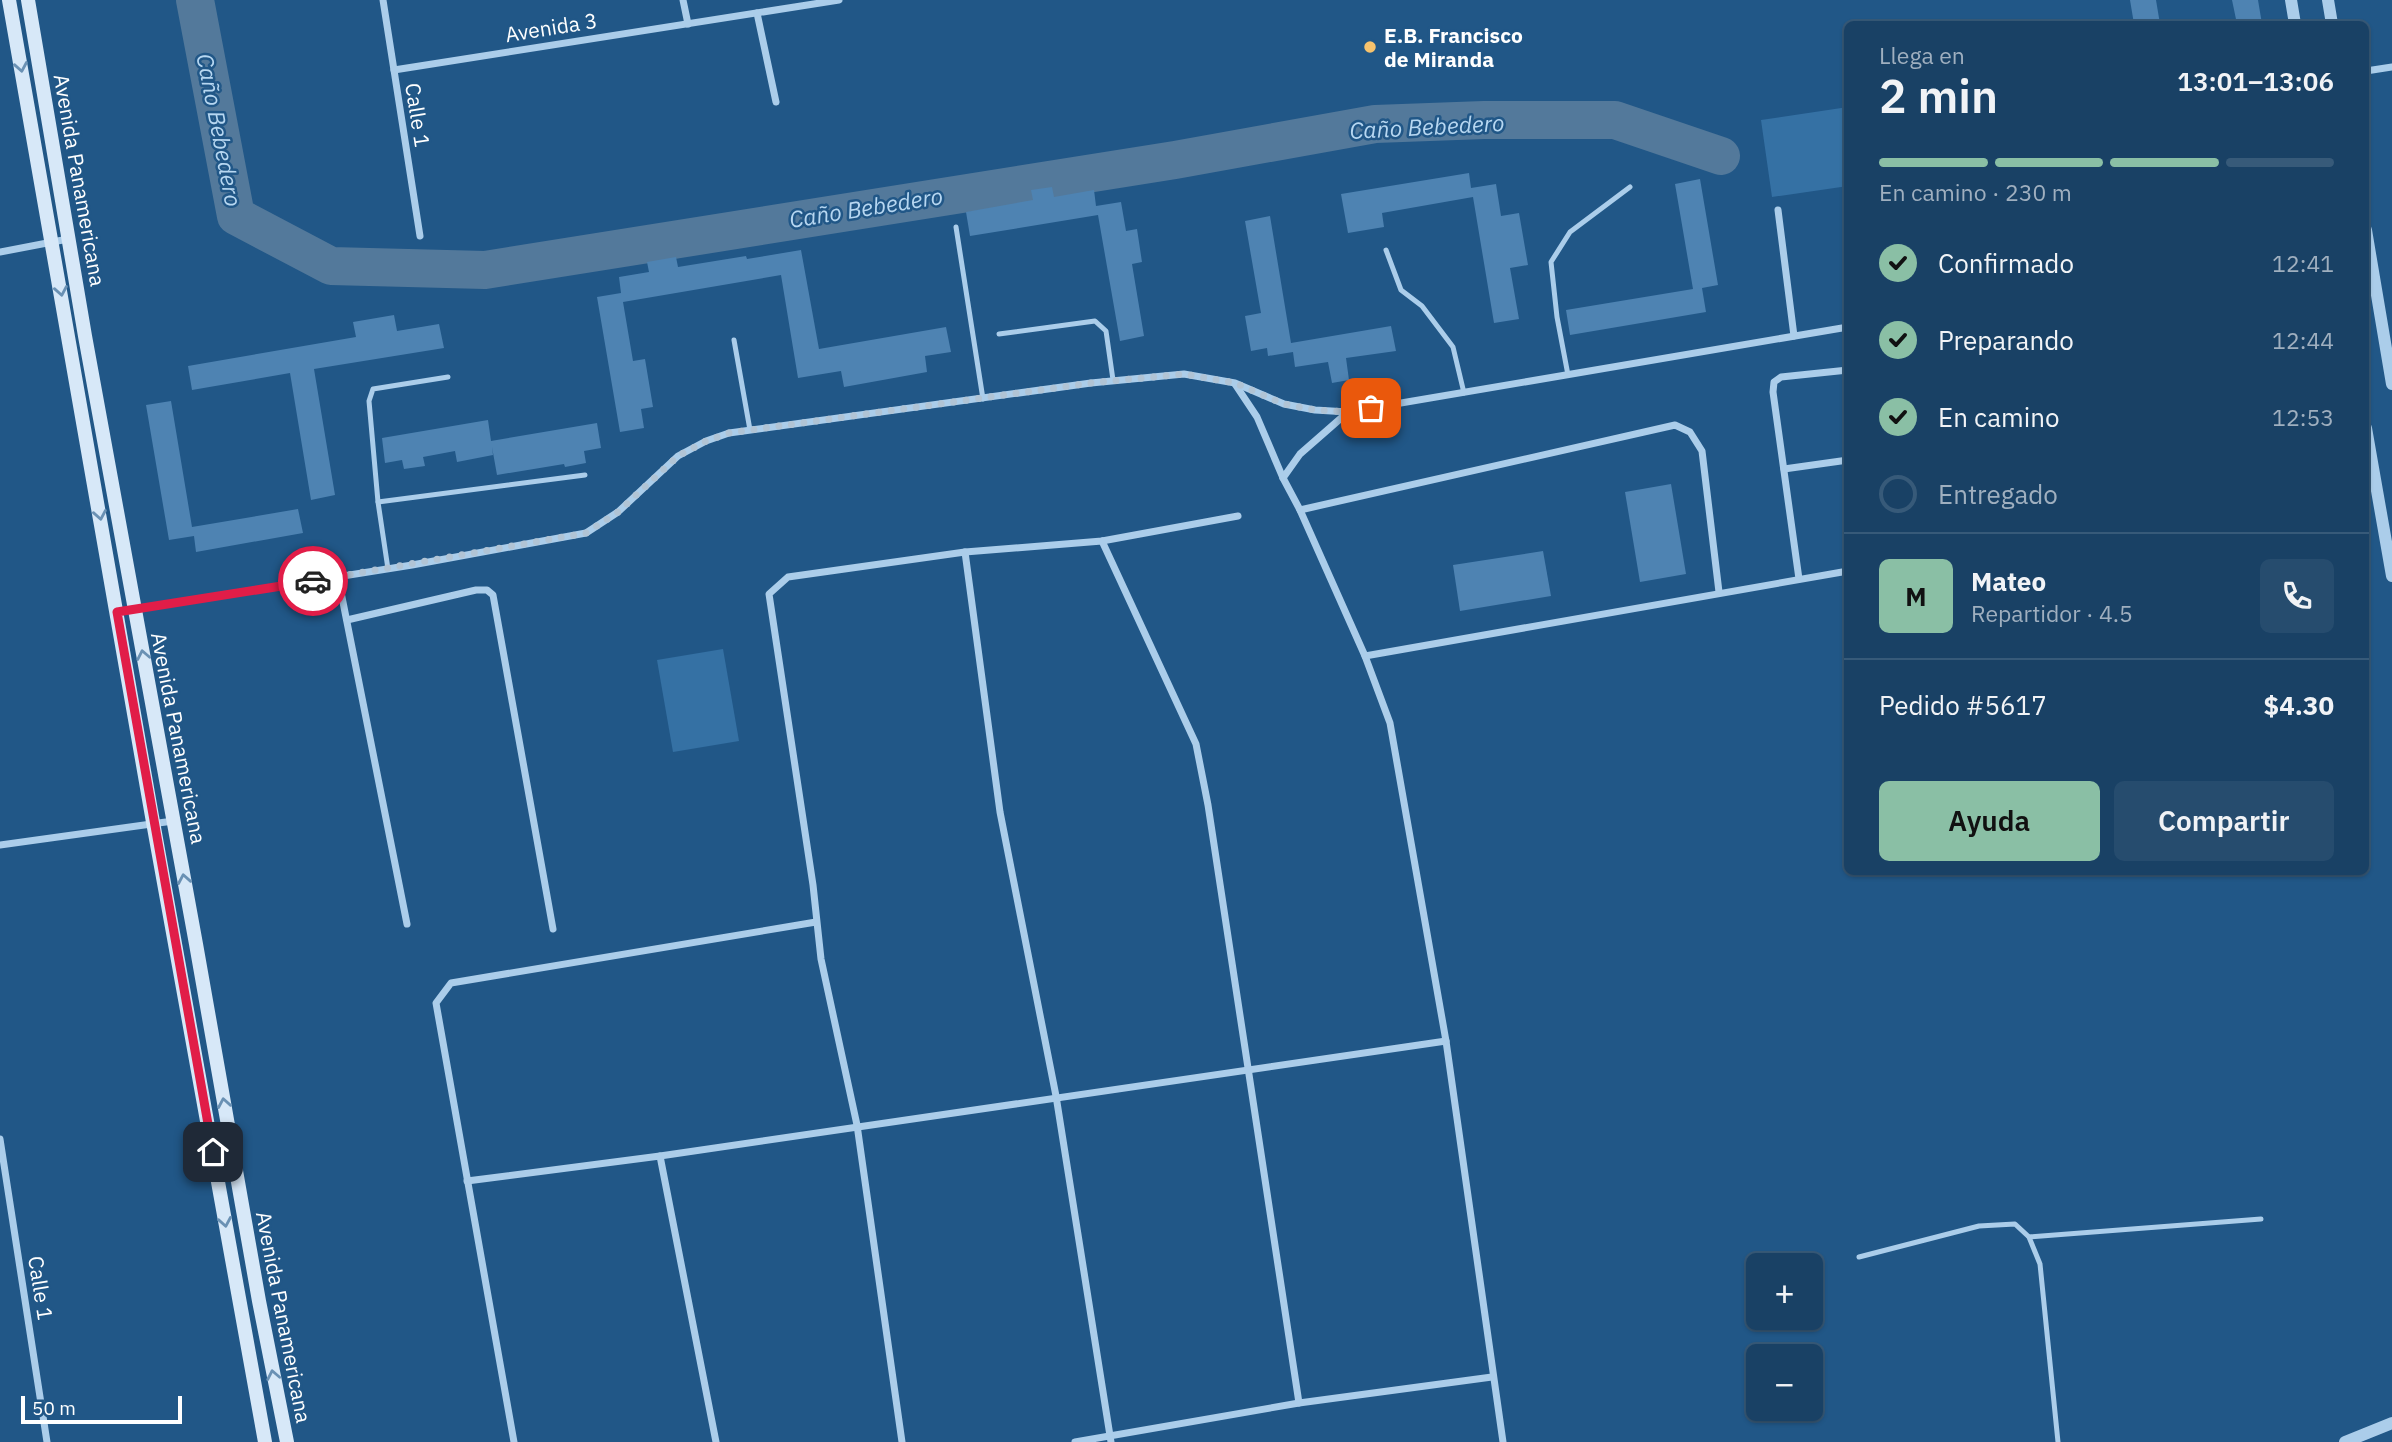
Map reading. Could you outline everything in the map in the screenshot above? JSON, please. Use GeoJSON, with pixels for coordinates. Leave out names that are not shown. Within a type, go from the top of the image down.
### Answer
{"type":"FeatureCollection","features":[{"type":"Feature","properties":{"kind":"main road","name":"Avenida Panamericana"},"geometry":{"type":"LineString","coordinates":[[9,0],[265,1442]]}},
{"type":"Feature","properties":{"kind":"main road","name":"Avenida Panamericana"},"geometry":{"type":"LineString","coordinates":[[28,0],[134,610],[287,1442]]}},
{"type":"Feature","properties":{"kind":"street","name":"Calle 1"},"geometry":{"type":"LineString","coordinates":[[383,0],[420,236]]}},
{"type":"Feature","properties":{"kind":"street"},"geometry":{"type":"LineString","coordinates":[[683,0],[688,24]]}},
{"type":"Feature","properties":{"kind":"street","name":"Avenida 3"},"geometry":{"type":"LineString","coordinates":[[394,70],[839,0]]}},
{"type":"Feature","properties":{"kind":"street"},"geometry":{"type":"LineString","coordinates":[[2291,0],[2294,21]]}},
{"type":"Feature","properties":{"kind":"street"},"geometry":{"type":"LineString","coordinates":[[2328,0],[2332,21]]}},
{"type":"Feature","properties":{"kind":"street"},"geometry":{"type":"LineString","coordinates":[[757,13],[776,102]]}},
{"type":"Feature","properties":{"kind":"street"},"geometry":{"type":"LineString","coordinates":[[2369,70],[2392,66]]}},
{"type":"Feature","properties":{"kind":"street"},"geometry":{"type":"LineString","coordinates":[[1779,210],[1794,336]]}},
{"type":"Feature","properties":{"kind":"street"},"geometry":{"type":"LineString","coordinates":[[0,252],[69,239]]}},
{"type":"Feature","properties":{"kind":"street"},"geometry":{"type":"LineString","coordinates":[[2369,252],[2392,384]]}},
{"type":"Feature","properties":{"kind":"street"},"geometry":{"type":"LineString","coordinates":[[117,612],[388,569],[586,533],[618,512],[678,456],[706,441],[729,433],[1113,380],[1184,374],[1235,383],[1284,404],[1315,410],[1348,412],[1844,328]]}},
{"type":"Feature","properties":{"kind":"street"},"geometry":{"type":"LineString","coordinates":[[1798,579],[1774,382],[1781,377],[1844,370]]}},
{"type":"Feature","properties":{"kind":"street"},"geometry":{"type":"LineString","coordinates":[[1235,383],[1257,418],[1300,510],[1365,656],[1390,723],[1446,1041],[1503,1442]]}},
{"type":"Feature","properties":{"kind":"street"},"geometry":{"type":"LineString","coordinates":[[1283,478],[1300,454],[1348,412]]}},
{"type":"Feature","properties":{"kind":"street"},"geometry":{"type":"LineString","coordinates":[[1300,510],[1675,425],[1690,432],[1702,451],[1719,592]]}},
{"type":"Feature","properties":{"kind":"street"},"geometry":{"type":"LineString","coordinates":[[2369,445],[2392,576]]}},
{"type":"Feature","properties":{"kind":"street"},"geometry":{"type":"LineString","coordinates":[[1784,469],[1844,461]]}},
{"type":"Feature","properties":{"kind":"street"},"geometry":{"type":"LineString","coordinates":[[902,1442],[857,1125],[821,958],[813,885],[769,594],[788,577],[965,552],[1102,541],[1238,516]]}},
{"type":"Feature","properties":{"kind":"street"},"geometry":{"type":"LineString","coordinates":[[1102,541],[1196,744],[1208,804],[1249,1068],[1298,1403]]}},
{"type":"Feature","properties":{"kind":"street"},"geometry":{"type":"LineString","coordinates":[[965,552],[1000,812],[1056,1096],[1110,1439]]}},
{"type":"Feature","properties":{"kind":"street"},"geometry":{"type":"LineString","coordinates":[[1365,656],[1844,572]]}},
{"type":"Feature","properties":{"kind":"street"},"geometry":{"type":"LineString","coordinates":[[338,577],[407,924]]}},
{"type":"Feature","properties":{"kind":"street"},"geometry":{"type":"LineString","coordinates":[[347,620],[476,590],[487,590],[493,595],[553,929]]}},
{"type":"Feature","properties":{"kind":"street"},"geometry":{"type":"LineString","coordinates":[[0,845],[173,821]]}},
{"type":"Feature","properties":{"kind":"street"},"geometry":{"type":"LineString","coordinates":[[513,1442],[436,1003],[451,983],[816,922]]}},
{"type":"Feature","properties":{"kind":"street"},"geometry":{"type":"LineString","coordinates":[[467,1181],[660,1156],[857,1125],[1446,1041]]}},
{"type":"Feature","properties":{"kind":"street","name":"Calle 1"},"geometry":{"type":"LineString","coordinates":[[0,1139],[47,1442]]}},
{"type":"Feature","properties":{"kind":"street"},"geometry":{"type":"LineString","coordinates":[[660,1156],[716,1442]]}},
{"type":"Feature","properties":{"kind":"street"},"geometry":{"type":"LineString","coordinates":[[1075,1442],[1110,1439],[1298,1403],[1492,1377]]}},
{"type":"Feature","properties":{"kind":"street"},"geometry":{"type":"LineString","coordinates":[[2345,1442],[2392,1423]]}},
{"type":"Feature","properties":{"kind":"lane"},"geometry":{"type":"LineString","coordinates":[[1568,375],[1557,317],[1551,262],[1570,232],[1630,187]]}},
{"type":"Feature","properties":{"kind":"lane"},"geometry":{"type":"LineString","coordinates":[[956,227],[983,399]]}},
{"type":"Feature","properties":{"kind":"lane"},"geometry":{"type":"LineString","coordinates":[[1386,250],[1401,290],[1422,306],[1453,347],[1464,393]]}},
{"type":"Feature","properties":{"kind":"lane"},"geometry":{"type":"LineString","coordinates":[[999,334],[1095,321],[1106,331],[1113,380]]}},
{"type":"Feature","properties":{"kind":"lane"},"geometry":{"type":"LineString","coordinates":[[734,340],[750,430]]}},
{"type":"Feature","properties":{"kind":"lane"},"geometry":{"type":"LineString","coordinates":[[388,569],[378,502],[369,401],[373,389],[448,377]]}},
{"type":"Feature","properties":{"kind":"lane"},"geometry":{"type":"LineString","coordinates":[[378,502],[585,475]]}},
{"type":"Feature","properties":{"kind":"lane"},"geometry":{"type":"LineString","coordinates":[[2029,1237],[2261,1219]]}},
{"type":"Feature","properties":{"kind":"lane"},"geometry":{"type":"LineString","coordinates":[[1859,1257],[1979,1226],[2015,1224],[2029,1237],[2040,1265],[2058,1442]]}},
{"type":"Feature","properties":{"kind":"shaded area"},"geometry":{"type":"Polygon","coordinates":[[[1844,108],[1844,187],[1772,197],[1761,120],[1844,108]]]}},
{"type":"Feature","properties":{"kind":"shaded area"},"geometry":{"type":"Polygon","coordinates":[[[723,649],[739,741],[673,752],[657,660],[723,649]]]}},
{"type":"Feature","properties":{"kind":"building"},"geometry":{"type":"Polygon","coordinates":[[[2130,0],[2156,0],[2160,21],[2134,21],[2130,0]]]}},
{"type":"Feature","properties":{"kind":"building"},"geometry":{"type":"Polygon","coordinates":[[[2232,0],[2258,0],[2262,21],[2236,21],[2232,0]]]}},
{"type":"Feature","properties":{"kind":"building"},"geometry":{"type":"Polygon","coordinates":[[[1469,173],[1471,188],[1496,184],[1501,216],[1519,213],[1528,265],[1510,268],[1519,319],[1494,323],[1473,197],[1382,213],[1384,227],[1348,233],[1341,194],[1469,173]]]}},
{"type":"Feature","properties":{"kind":"building"},"geometry":{"type":"Polygon","coordinates":[[[1700,179],[1718,285],[1702,288],[1706,312],[1570,335],[1566,310],[1693,289],[1675,184],[1700,179]]]}},
{"type":"Feature","properties":{"kind":"building"},"geometry":{"type":"Polygon","coordinates":[[[1052,187],[1054,197],[1094,190],[1096,206],[1121,202],[1126,231],[1137,229],[1142,262],[1132,264],[1144,336],[1120,341],[1098,215],[970,236],[966,212],[1033,200],[1031,190],[1052,187]]]}},
{"type":"Feature","properties":{"kind":"building"},"geometry":{"type":"Polygon","coordinates":[[[1270,216],[1291,343],[1391,326],[1396,351],[1346,358],[1349,380],[1332,383],[1328,362],[1295,367],[1293,352],[1268,356],[1267,348],[1251,351],[1245,316],[1261,313],[1245,221],[1270,216]]]}},
{"type":"Feature","properties":{"kind":"building"},"geometry":{"type":"Polygon","coordinates":[[[801,250],[819,349],[946,327],[951,352],[925,356],[927,372],[844,387],[841,371],[798,378],[781,275],[623,302],[633,361],[645,359],[653,407],[641,409],[644,428],[620,432],[597,297],[621,293],[619,277],[649,272],[647,262],[676,257],[678,267],[801,250]]]}},
{"type":"Feature","properties":{"kind":"building"},"geometry":{"type":"Polygon","coordinates":[[[394,315],[397,331],[439,324],[444,348],[314,369],[335,495],[311,500],[290,373],[192,390],[188,366],[356,337],[353,322],[394,315]]]}},
{"type":"Feature","properties":{"kind":"building"},"geometry":{"type":"Polygon","coordinates":[[[171,401],[192,527],[298,509],[303,533],[196,552],[194,536],[169,540],[146,405],[171,401]]]}},
{"type":"Feature","properties":{"kind":"building"},"geometry":{"type":"Polygon","coordinates":[[[488,420],[491,441],[597,423],[601,448],[584,451],[586,463],[497,475],[492,447],[493,455],[457,462],[455,451],[423,457],[425,466],[404,469],[402,460],[385,463],[382,438],[488,420]]]}},
{"type":"Feature","properties":{"kind":"building"},"geometry":{"type":"Polygon","coordinates":[[[1671,484],[1686,574],[1640,582],[1625,492],[1671,484]]]}},
{"type":"Feature","properties":{"kind":"building"},"geometry":{"type":"Polygon","coordinates":[[[1543,551],[1551,596],[1460,611],[1453,565],[1543,551]]]}},
{"type":"Feature","properties":{"kind":"waterway","name":"Caño Bebedero"},"geometry":{"type":"LineString","coordinates":[[195,0],[236,216],[331,266],[485,270],[1175,160],[1375,124],[1484,120],[1615,120],[1721,156]]}},
{"type":"Feature","properties":{"kind":"way so far"},"geometry":{"type":"LineString","coordinates":[[313,581],[586,533],[618,512],[678,456],[706,441],[729,433],[1113,380],[1184,374],[1235,383],[1284,404],[1315,410],[1348,412],[1371,408]]}},
{"type":"Feature","properties":{"kind":"place","name":"E.B. Francisco de Miranda"},"geometry":{"type":"Point","coordinates":[1370,47]}},
{"type":"Feature","properties":{"kind":"route"},"geometry":{"type":"LineString","coordinates":[[213,1152],[117,612],[313,581]]}}]}
